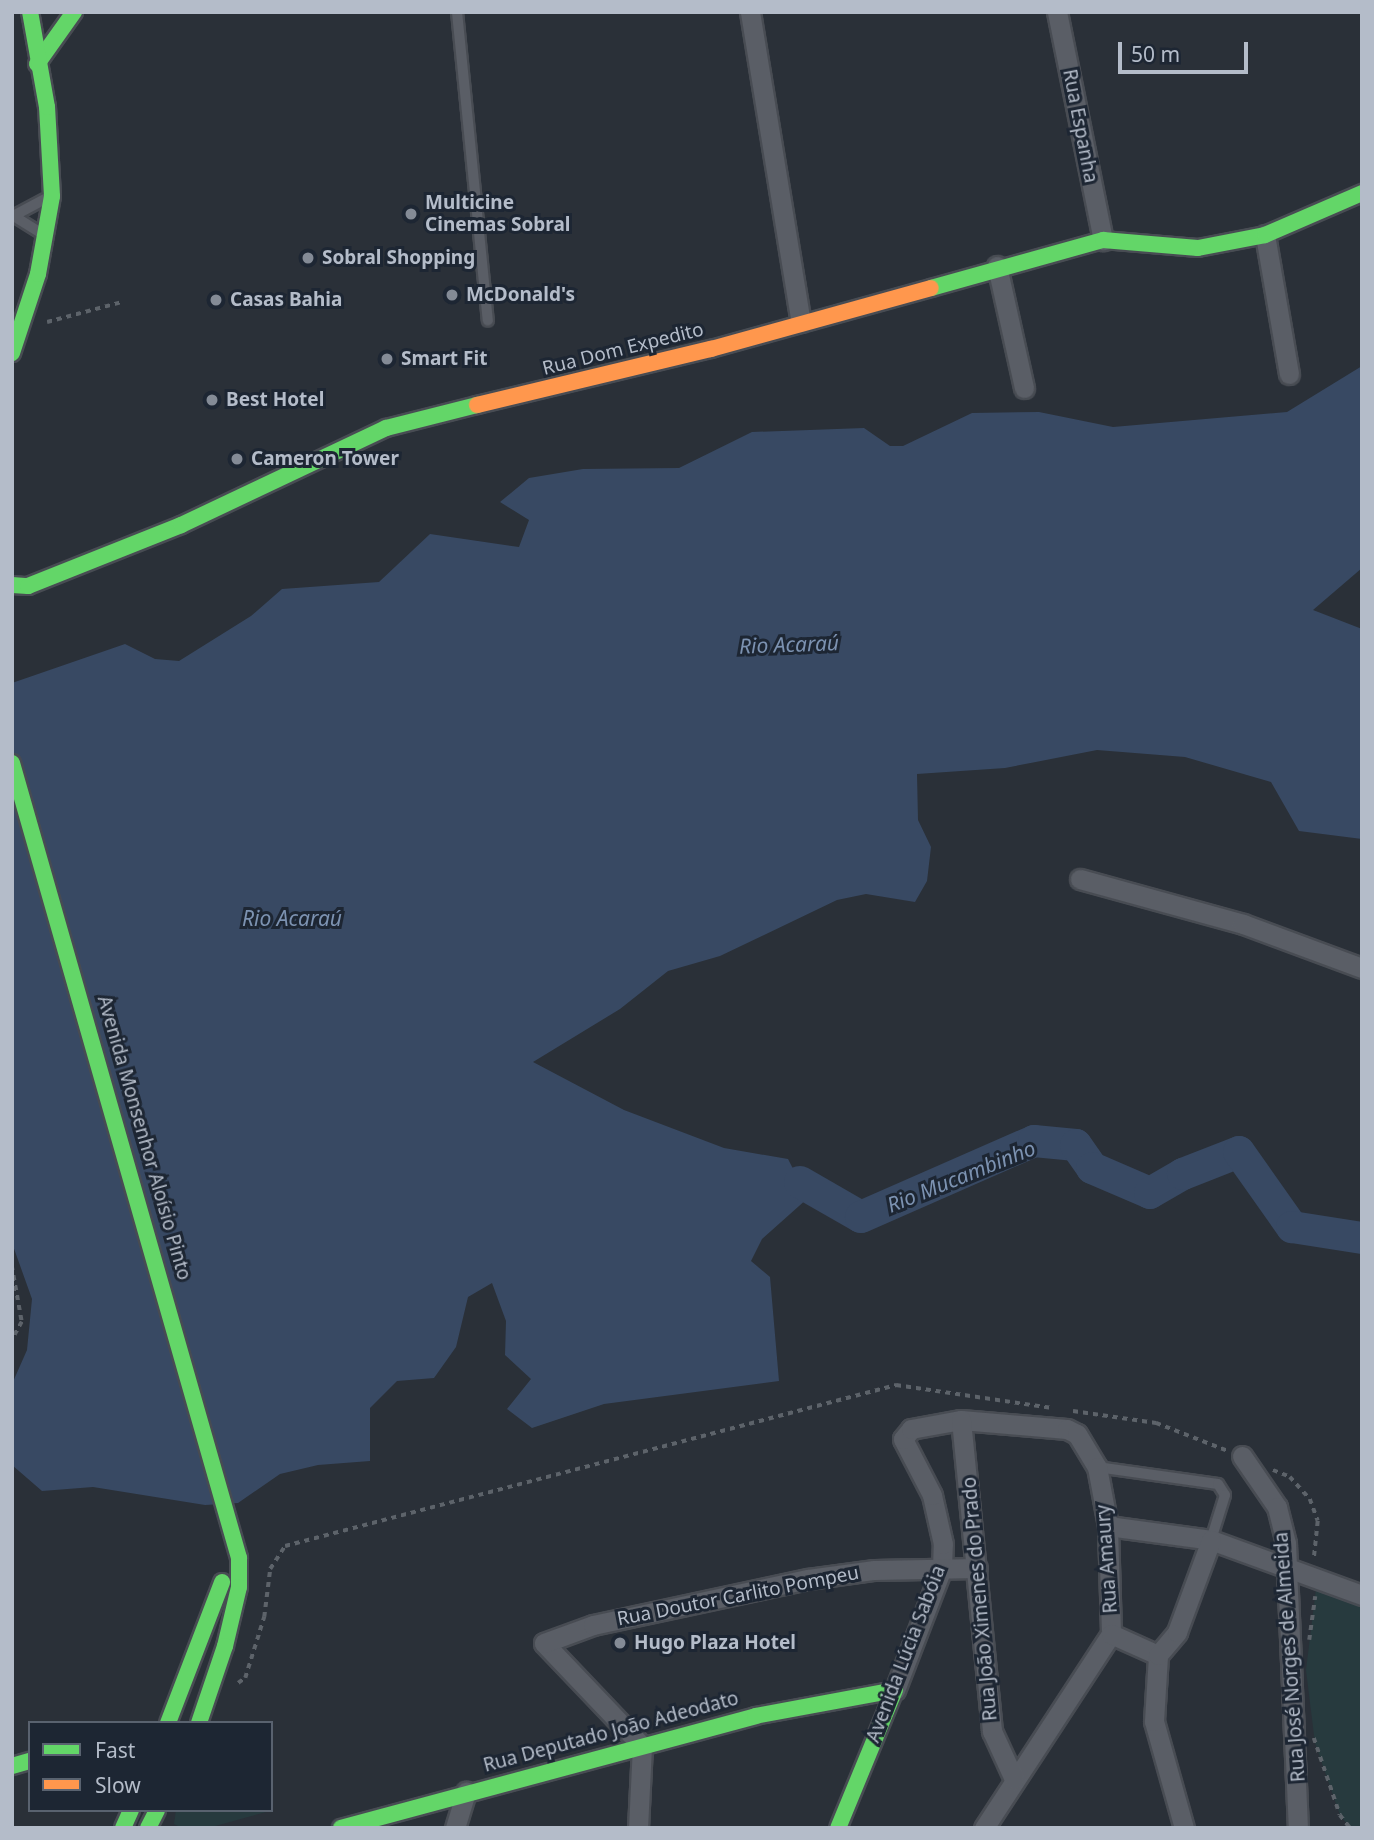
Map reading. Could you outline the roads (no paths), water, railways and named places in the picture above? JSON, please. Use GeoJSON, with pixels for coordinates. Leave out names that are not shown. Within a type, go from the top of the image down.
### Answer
{"type":"FeatureCollection","features":[{"type":"Feature","properties":{"kind":"street"},"geometry":{"type":"LineString","coordinates":[[12,353],[22,329],[52,196],[47,107],[37,64],[30,12]]}},
{"type":"Feature","properties":{"kind":"street"},"geometry":{"type":"LineString","coordinates":[[37,64],[74,12]]}},
{"type":"Feature","properties":{"kind":"street"},"geometry":{"type":"LineString","coordinates":[[750,12],[802,322]]}},
{"type":"Feature","properties":{"kind":"street","name":"Rua Espanha"},"geometry":{"type":"LineString","coordinates":[[1057,12],[1103,240]]}},
{"type":"Feature","properties":{"kind":"street","name":"Rua Dom Expedito"},"geometry":{"type":"LineString","coordinates":[[12,586],[28,586],[181,524],[386,428],[711,349],[997,266],[1103,240],[1198,248],[1265,235],[1362,193]]}},
{"type":"Feature","properties":{"kind":"street"},"geometry":{"type":"LineString","coordinates":[[1265,235],[1289,374]]}},
{"type":"Feature","properties":{"kind":"street"},"geometry":{"type":"LineString","coordinates":[[997,266],[1024,388]]}},
{"type":"Feature","properties":{"kind":"street"},"geometry":{"type":"LineString","coordinates":[[12,343],[22,329]]}},
{"type":"Feature","properties":{"kind":"street","name":"Avenida Monsenhor Aloísio Pinto"},"geometry":{"type":"LineString","coordinates":[[12,763],[239,1558],[239,1587],[211,1692],[200,1721]]}},
{"type":"Feature","properties":{"kind":"street"},"geometry":{"type":"LineString","coordinates":[[1080,879],[1243,924],[1362,968]]}},
{"type":"Feature","properties":{"kind":"street","name":"Avenida Lúcia Sabóia"},"geometry":{"type":"LineString","coordinates":[[838,1828],[942,1568],[940,1518],[903,1440],[911,1429],[961,1420]]}},
{"type":"Feature","properties":{"kind":"street","name":"Rua Amaury"},"geometry":{"type":"LineString","coordinates":[[961,1420],[1067,1429],[1085,1442],[1097,1467],[1108,1526],[1111,1634],[1014,1779]]}},
{"type":"Feature","properties":{"kind":"street","name":"Rua João Ximenes do Prado"},"geometry":{"type":"LineString","coordinates":[[961,1420],[992,1731],[1014,1779]]}},
{"type":"Feature","properties":{"kind":"street","name":"Rua José Norges de Almeida"},"geometry":{"type":"LineString","coordinates":[[1242,1456],[1277,1507],[1286,1544],[1298,1828]]}},
{"type":"Feature","properties":{"kind":"street","name":"Avenida Monsenhor Aloísio Pinto"},"geometry":{"type":"LineString","coordinates":[[168,1721],[217,1602],[231,1526]]}},
{"type":"Feature","properties":{"kind":"street"},"geometry":{"type":"LineString","coordinates":[[1108,1526],[1211,1541],[1285,1570],[1362,1595]]}},
{"type":"Feature","properties":{"kind":"street"},"geometry":{"type":"LineString","coordinates":[[1184,1828],[1154,1721],[1158,1655],[1177,1632],[1211,1541]]}},
{"type":"Feature","properties":{"kind":"street","name":"Rua Doutor Carlito Pompeu"},"geometry":{"type":"LineString","coordinates":[[642,1746],[544,1643],[593,1625],[808,1579],[874,1570],[977,1568]]}},
{"type":"Feature","properties":{"kind":"street"},"geometry":{"type":"LineString","coordinates":[[1111,1634],[1158,1655]]}},
{"type":"Feature","properties":{"kind":"street","name":"Rua Deputado João Adeodato"},"geometry":{"type":"LineString","coordinates":[[341,1828],[466,1792],[834,1698],[895,1690]]}},
{"type":"Feature","properties":{"kind":"street"},"geometry":{"type":"LineString","coordinates":[[638,1828],[642,1746]]}},
{"type":"Feature","properties":{"kind":"street"},"geometry":{"type":"LineString","coordinates":[[984,1828],[1014,1779]]}},
{"type":"Feature","properties":{"kind":"street"},"geometry":{"type":"LineString","coordinates":[[455,1828],[466,1792]]}},
{"type":"Feature","properties":{"kind":"street"},"geometry":{"type":"LineString","coordinates":[[123,1828],[130,1812]]}},
{"type":"Feature","properties":{"kind":"street"},"geometry":{"type":"LineString","coordinates":[[148,1828],[156,1812]]}},
{"type":"Feature","properties":{"kind":"lane"},"geometry":{"type":"LineString","coordinates":[[457,12],[488,320]]}},
{"type":"Feature","properties":{"kind":"lane"},"geometry":{"type":"LineString","coordinates":[[13,215],[52,196]]}},
{"type":"Feature","properties":{"kind":"lane"},"geometry":{"type":"LineString","coordinates":[[13,215],[45,236]]}},
{"type":"Feature","properties":{"kind":"lane"},"geometry":{"type":"LineString","coordinates":[[1097,1467],[1218,1483],[1225,1495],[1211,1541]]}},
{"type":"Feature","properties":{"kind":"water","name":"Rio Acaraú"},"geometry":{"type":"Polygon","coordinates":[[[1362,366],[1362,568],[1313,610],[1362,629],[1362,839],[1299,831],[1271,782],[1185,757],[1097,750],[1005,768],[917,774],[918,820],[931,847],[927,881],[915,902],[866,894],[837,900],[720,956],[668,971],[620,1009],[533,1062],[624,1110],[724,1148],[788,1159],[808,1198],[762,1239],[751,1261],[770,1277],[779,1381],[604,1404],[532,1428],[507,1409],[531,1379],[505,1355],[506,1321],[492,1283],[468,1297],[456,1347],[434,1378],[397,1381],[370,1408],[370,1461],[318,1465],[280,1474],[238,1503],[205,1505],[93,1487],[42,1491],[12,1465],[12,1384],[27,1350],[32,1299],[12,1243],[12,683],[125,644],[155,659],[179,661],[251,616],[282,589],[379,582],[430,534],[519,547],[529,520],[500,502],[529,478],[583,469],[679,468],[752,432],[864,428],[890,446],[903,446],[972,413],[1039,412],[1113,427],[1287,412],[1362,366]]]}},
{"type":"Feature","properties":{"kind":"waterway","name":"Rio Mucambinho"},"geometry":{"type":"LineString","coordinates":[[800,1182],[861,1217],[1034,1141],[1076,1145],[1092,1168],[1150,1193],[1183,1174],[1239,1152],[1292,1227],[1362,1238]]}},
{"type":"Feature","properties":{"kind":"place","name":"Multicine Cinemas Sobral"},"geometry":{"type":"Point","coordinates":[411,214]}},
{"type":"Feature","properties":{"kind":"place","name":"Sobral Shopping"},"geometry":{"type":"Point","coordinates":[308,258]}},
{"type":"Feature","properties":{"kind":"place","name":"McDonald's"},"geometry":{"type":"Point","coordinates":[452,295]}},
{"type":"Feature","properties":{"kind":"place","name":"Casas Bahia"},"geometry":{"type":"Point","coordinates":[216,300]}},
{"type":"Feature","properties":{"kind":"place","name":"Smart Fit"},"geometry":{"type":"Point","coordinates":[387,359]}},
{"type":"Feature","properties":{"kind":"place","name":"Best Hotel"},"geometry":{"type":"Point","coordinates":[212,400]}},
{"type":"Feature","properties":{"kind":"place","name":"Cameron Tower"},"geometry":{"type":"Point","coordinates":[237,459]}},
{"type":"Feature","properties":{"kind":"place","name":"Hugo Plaza Hotel"},"geometry":{"type":"Point","coordinates":[620,1643]}}]}
